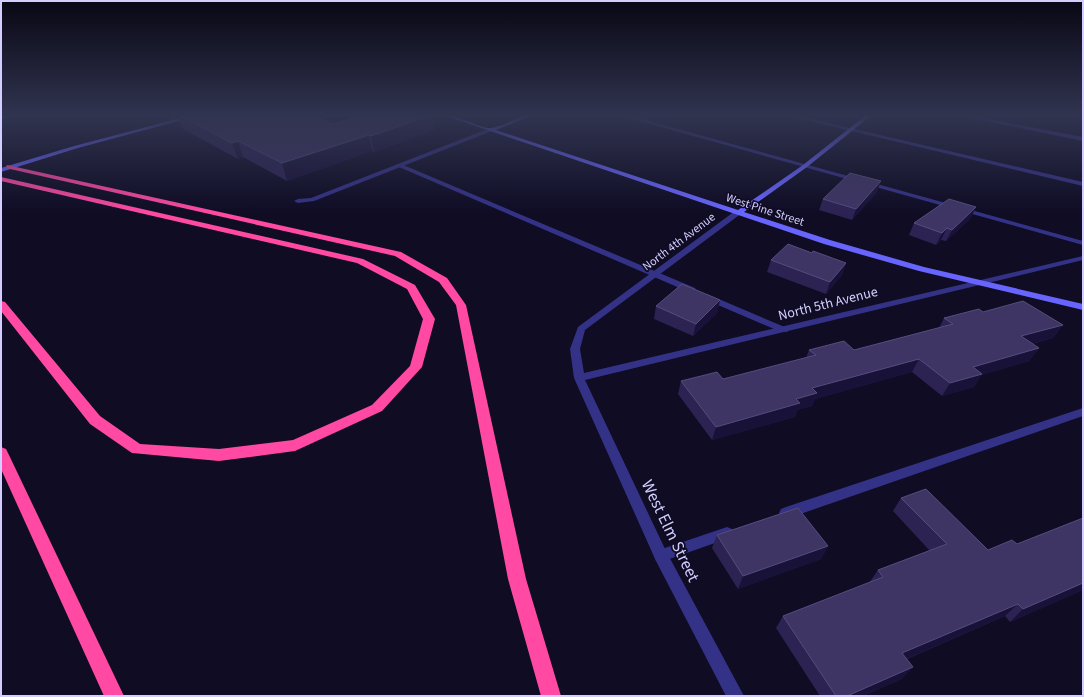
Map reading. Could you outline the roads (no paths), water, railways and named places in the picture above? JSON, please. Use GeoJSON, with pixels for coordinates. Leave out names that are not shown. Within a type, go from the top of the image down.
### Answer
{"type":"FeatureCollection","features":[{"type":"Feature","properties":{"kind":"highway"},"geometry":{"type":"LineString","coordinates":[[5,168],[398,254],[443,280],[461,306],[517,579],[551,696]]}},
{"type":"Feature","properties":{"kind":"highway"},"geometry":{"type":"LineString","coordinates":[[1,179],[360,261],[411,287],[429,319],[416,367],[377,408],[295,445],[219,455],[137,450],[95,420],[1,304]]}},
{"type":"Feature","properties":{"kind":"highway"},"geometry":{"type":"LineString","coordinates":[[1,453],[114,696]]}},
{"type":"Feature","properties":{"kind":"main road"},"geometry":{"type":"LineString","coordinates":[[5,168],[71,148]]}},
{"type":"Feature","properties":{"kind":"main road","name":"West Pine Street"},"geometry":{"type":"LineString","coordinates":[[542,148],[738,213],[864,253],[1083,307]]}},
{"type":"Feature","properties":{"kind":"main road","name":"North 4th Avenue"},"geometry":{"type":"LineString","coordinates":[[738,213],[829,148]]}},
{"type":"Feature","properties":{"kind":"street"},"geometry":{"type":"LineString","coordinates":[[298,201],[312,200],[447,148]]}},
{"type":"Feature","properties":{"kind":"street"},"geometry":{"type":"LineString","coordinates":[[738,148],[1083,243]]}},
{"type":"Feature","properties":{"kind":"street"},"geometry":{"type":"LineString","coordinates":[[926,148],[1083,184]]}},
{"type":"Feature","properties":{"kind":"street"},"geometry":{"type":"LineString","coordinates":[[402,166],[784,330]]}},
{"type":"Feature","properties":{"kind":"street","name":"North 4th Avenue"},"geometry":{"type":"LineString","coordinates":[[579,378],[575,349],[581,329],[738,213]]}},
{"type":"Feature","properties":{"kind":"street","name":"North 5th Avenue"},"geometry":{"type":"LineString","coordinates":[[579,378],[784,330],[977,282],[1080,260]]}},
{"type":"Feature","properties":{"kind":"street","name":"West Elm Street"},"geometry":{"type":"LineString","coordinates":[[579,378],[661,556],[734,696]]}},
{"type":"Feature","properties":{"kind":"street"},"geometry":{"type":"LineString","coordinates":[[774,517],[1083,412]]}},
{"type":"Feature","properties":{"kind":"street"},"geometry":{"type":"LineString","coordinates":[[661,556],[736,530]]}}]}
